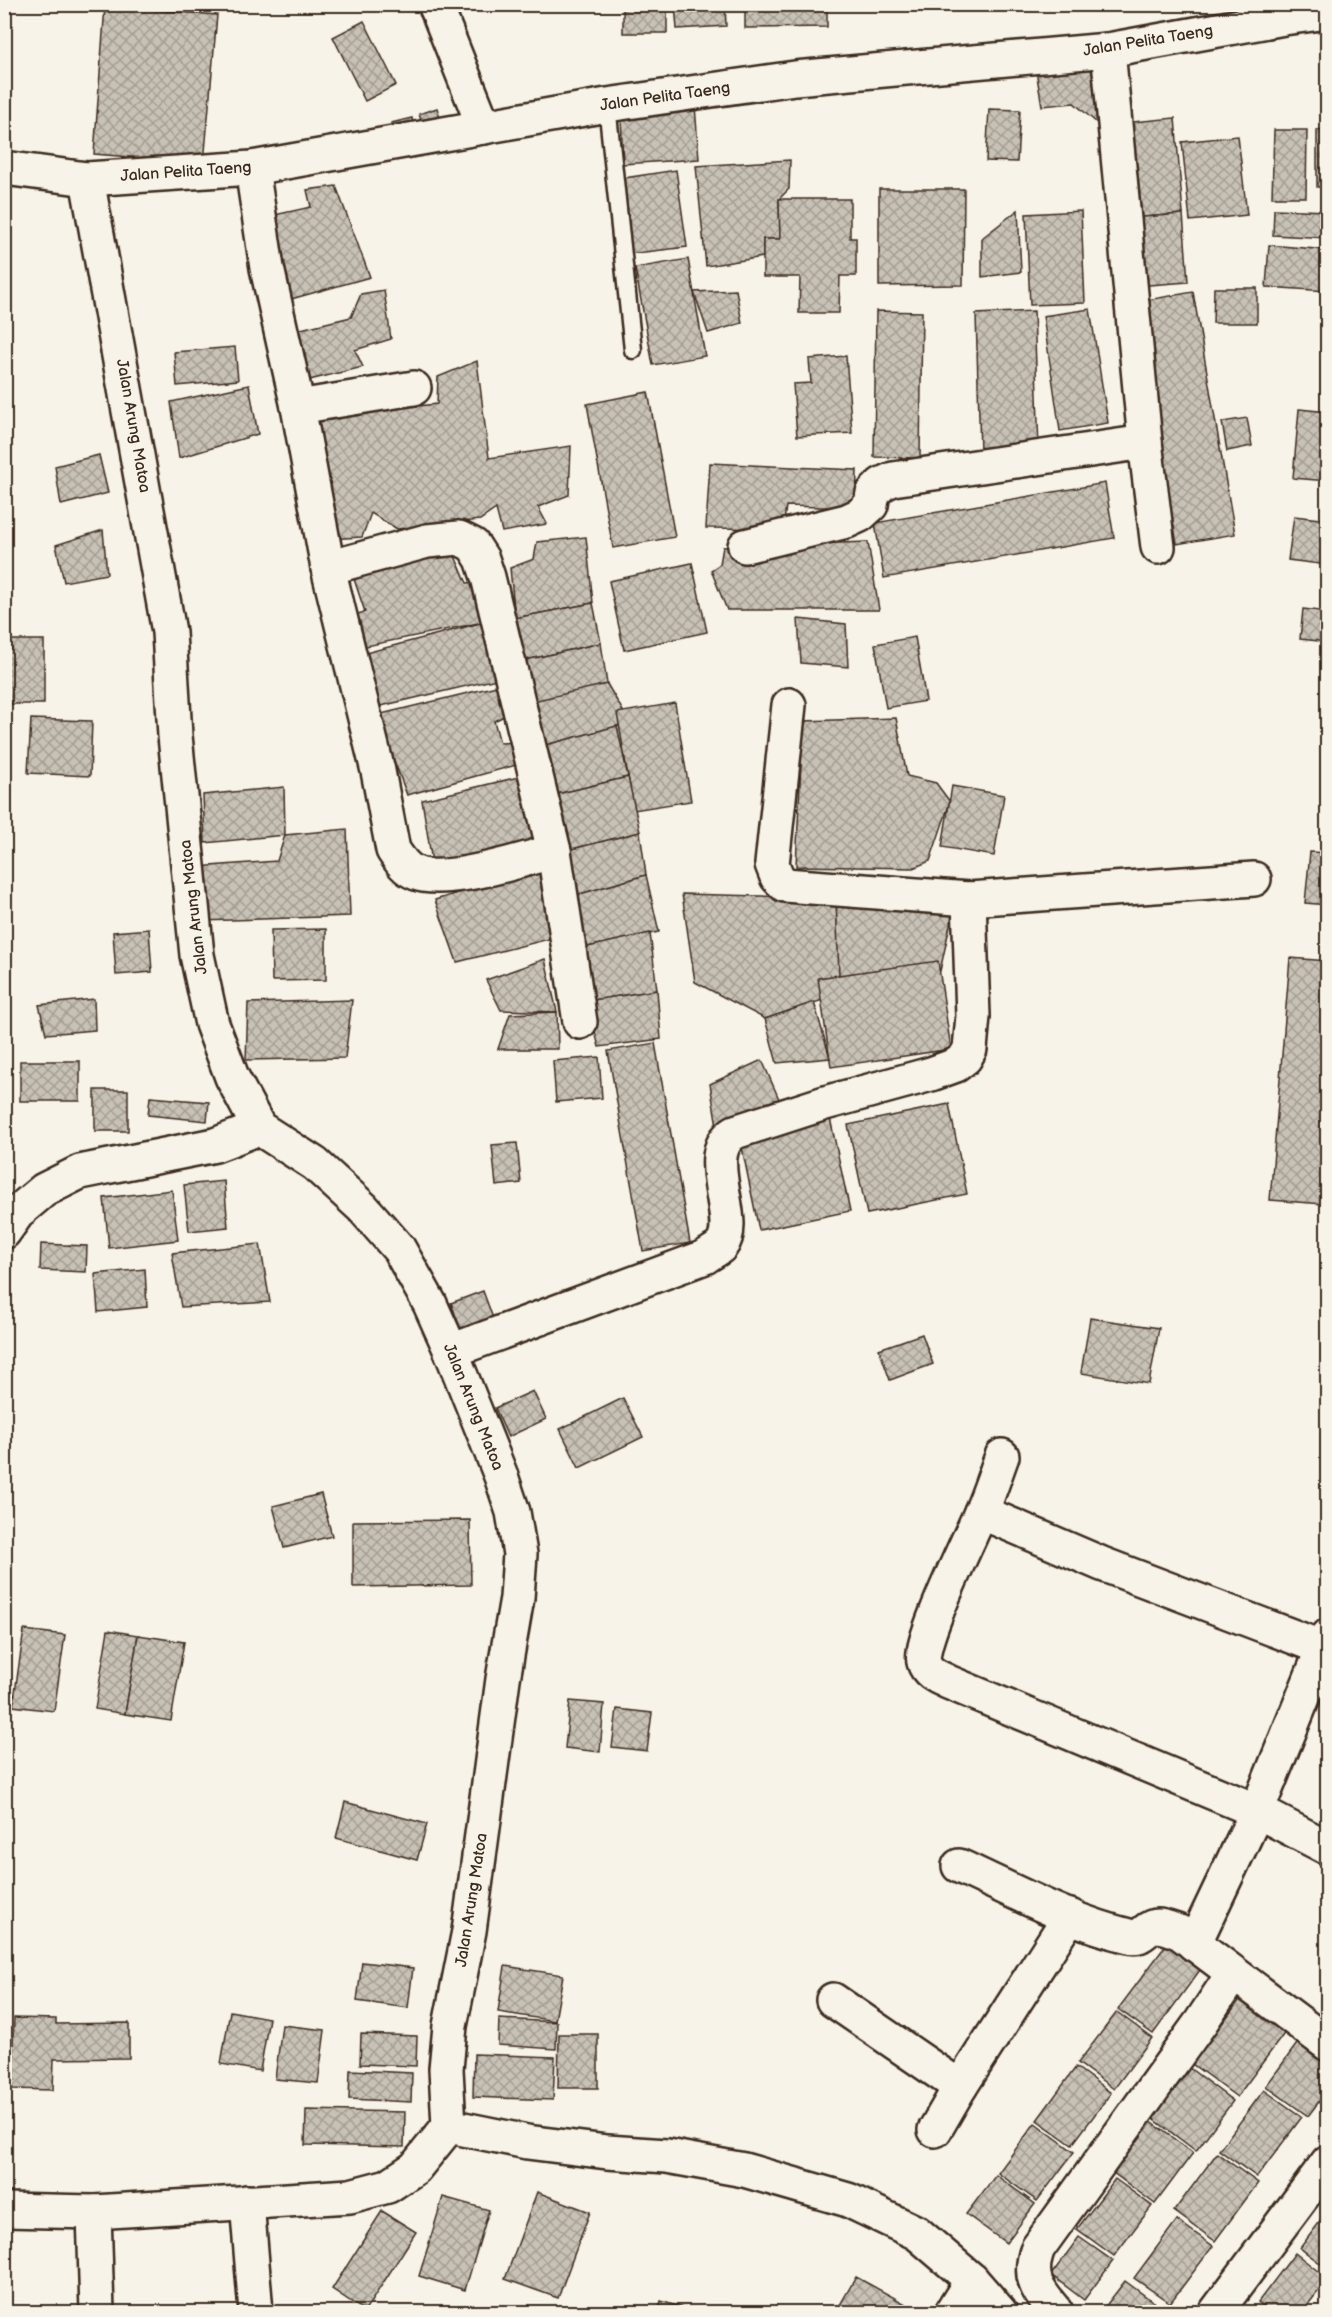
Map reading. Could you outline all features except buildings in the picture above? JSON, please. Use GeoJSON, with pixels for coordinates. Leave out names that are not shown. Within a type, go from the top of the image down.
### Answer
{"type":"FeatureCollection","features":[{"type":"Feature","properties":{"kind":"street"},"geometry":{"type":"LineString","coordinates":[[435,4],[484,127]]}},
{"type":"Feature","properties":{"kind":"street","name":"Jalan Pelita Taeng"},"geometry":{"type":"LineString","coordinates":[[4,168],[87,179],[252,168],[607,105],[795,78],[1108,50],[1284,11],[1328,12]]}},
{"type":"Feature","properties":{"kind":"street"},"geometry":{"type":"LineString","coordinates":[[1108,50],[1145,442],[1158,547]]}},
{"type":"Feature","properties":{"kind":"street"},"geometry":{"type":"LineString","coordinates":[[252,168],[267,268],[298,406],[328,568],[378,771],[393,850],[408,869],[418,874],[433,876],[502,867],[554,851]]}},
{"type":"Feature","properties":{"kind":"street","name":"Jalan Arung Matoa"},"geometry":{"type":"LineString","coordinates":[[87,179],[169,632],[175,736],[197,955],[212,1024],[232,1077],[259,1128],[315,1164],[363,1208],[399,1249],[430,1304],[451,1351],[513,1512],[520,1554],[517,1598],[503,1679],[469,1931],[450,2026],[446,2069],[449,2126]]}},
{"type":"Feature","properties":{"kind":"street"},"geometry":{"type":"LineString","coordinates":[[298,406],[414,388]]}},
{"type":"Feature","properties":{"kind":"street"},"geometry":{"type":"LineString","coordinates":[[745,546],[847,521],[866,510],[871,505],[873,494],[882,484],[893,479],[1145,442]]}},
{"type":"Feature","properties":{"kind":"street"},"geometry":{"type":"LineString","coordinates":[[328,568],[427,541],[459,538],[473,545],[482,559],[554,851],[580,1022]]}},
{"type":"Feature","properties":{"kind":"street"},"geometry":{"type":"LineString","coordinates":[[789,705],[772,864],[777,877],[785,885],[969,899],[1254,879]]}},
{"type":"Feature","properties":{"kind":"street"},"geometry":{"type":"LineString","coordinates":[[451,1351],[705,1257],[721,1245],[727,1230],[721,1155],[727,1137],[735,1132],[825,1102],[931,1074],[956,1065],[965,1058],[970,1049],[973,1016],[969,899]]}},
{"type":"Feature","properties":{"kind":"street"},"geometry":{"type":"LineString","coordinates":[[4,1232],[19,1211],[44,1190],[80,1172],[215,1145],[259,1128]]}},
{"type":"Feature","properties":{"kind":"street"},"geometry":{"type":"LineString","coordinates":[[1002,1456],[981,1512],[944,1593],[924,1647],[923,1661],[930,1672],[948,1682],[1257,1811],[1328,1848]]}},
{"type":"Feature","properties":{"kind":"street"},"geometry":{"type":"LineString","coordinates":[[981,1512],[1102,1564],[1324,1650],[1257,1811],[1194,1944]]}},
{"type":"Feature","properties":{"kind":"street"},"geometry":{"type":"LineString","coordinates":[[959,1866],[1070,1916],[1136,1937],[1144,1934],[1148,1928],[1163,1926],[1179,1932],[1328,2044]]}},
{"type":"Feature","properties":{"kind":"street"},"geometry":{"type":"LineString","coordinates":[[935,2130],[1070,1916]]}},
{"type":"Feature","properties":{"kind":"street"},"geometry":{"type":"LineString","coordinates":[[1056,2313],[1035,2283],[1033,2262],[1038,2248],[1233,1974]]}},
{"type":"Feature","properties":{"kind":"street"},"geometry":{"type":"LineString","coordinates":[[833,2000],[960,2087]]}},
{"type":"Feature","properties":{"kind":"street"},"geometry":{"type":"LineString","coordinates":[[4,2210],[94,2212],[350,2196],[388,2186],[415,2168],[449,2126],[527,2142],[667,2157],[744,2170],[848,2200],[917,2234],[972,2280],[1000,2313]]}},
{"type":"Feature","properties":{"kind":"street"},"geometry":{"type":"LineString","coordinates":[[1216,2313],[1328,2162]]}},
{"type":"Feature","properties":{"kind":"street"},"geometry":{"type":"LineString","coordinates":[[247,2202],[256,2313]]}},
{"type":"Feature","properties":{"kind":"street"},"geometry":{"type":"LineString","coordinates":[[94,2212],[97,2313]]}},
{"type":"Feature","properties":{"kind":"street"},"geometry":{"type":"LineString","coordinates":[[952,2313],[972,2280]]}},
{"type":"Feature","properties":{"kind":"lane"},"geometry":{"type":"LineString","coordinates":[[607,105],[633,350]]}}]}
